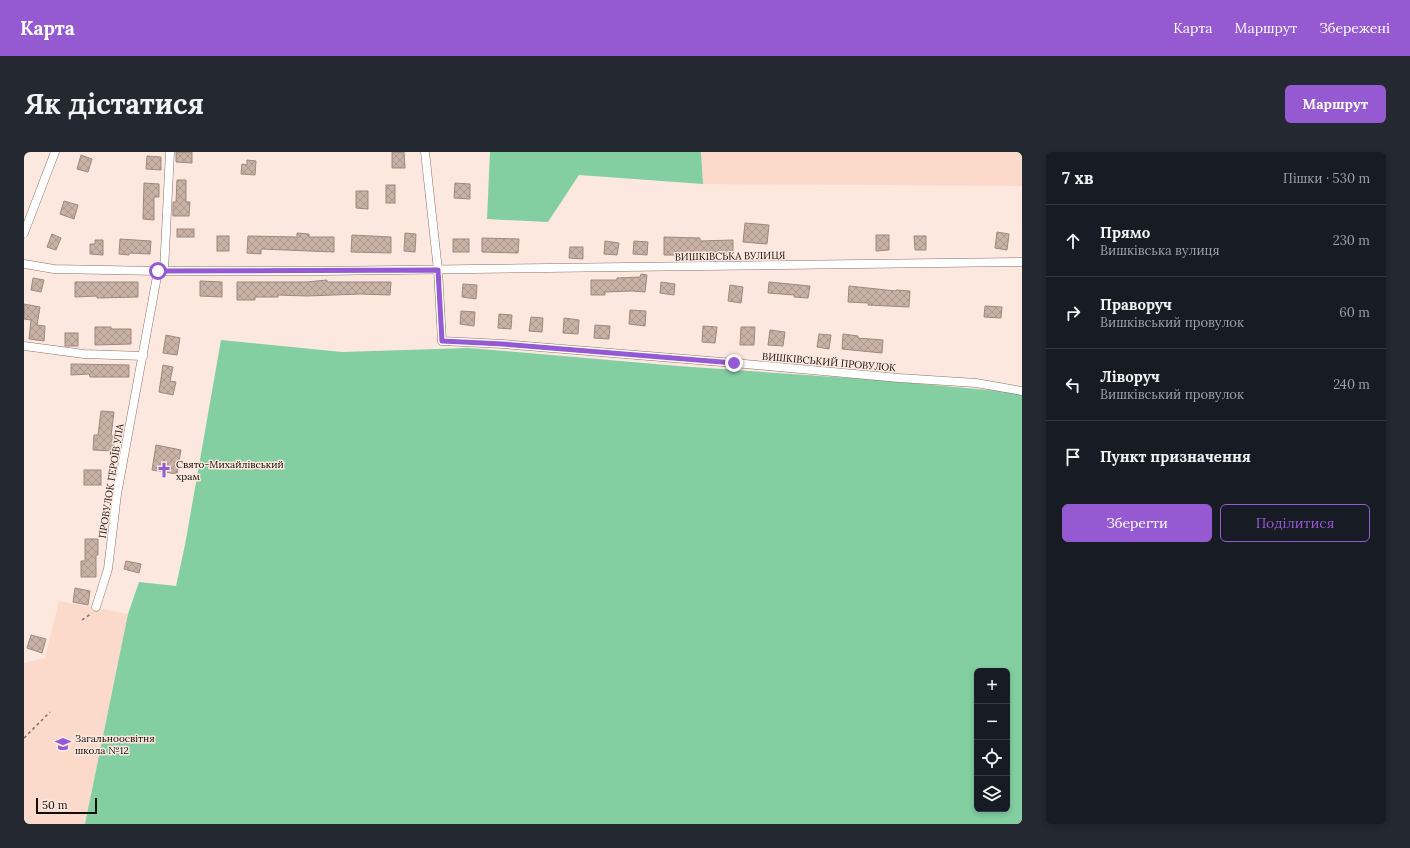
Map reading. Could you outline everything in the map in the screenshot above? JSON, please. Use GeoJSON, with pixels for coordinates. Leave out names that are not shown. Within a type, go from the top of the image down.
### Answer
{"type":"FeatureCollection","features":[{"type":"Feature","properties":{"kind":"street"},"geometry":{"type":"LineString","coordinates":[[24,233],[55,152]]}},
{"type":"Feature","properties":{"kind":"street"},"geometry":{"type":"LineString","coordinates":[[161,271],[170,152]]}},
{"type":"Feature","properties":{"kind":"street"},"geometry":{"type":"LineString","coordinates":[[425,152],[438,270]]}},
{"type":"Feature","properties":{"kind":"street","name":"ВИШКІВСЬКА ВУЛИЦЯ"},"geometry":{"type":"LineString","coordinates":[[24,264],[54,269],[161,271],[438,270],[1022,262]]}},
{"type":"Feature","properties":{"kind":"street","name":"ВИШКІВСЬКИЙ ПРОВУЛОК"},"geometry":{"type":"LineString","coordinates":[[438,270],[442,341],[503,344],[899,378],[976,383],[1022,391]]}},
{"type":"Feature","properties":{"kind":"street","name":"ПРОВУЛОК ГЕРОЇВ УПА"},"geometry":{"type":"LineString","coordinates":[[96,607],[108,569],[117,494],[143,356],[161,271]]}},
{"type":"Feature","properties":{"kind":"street"},"geometry":{"type":"LineString","coordinates":[[24,346],[84,354],[143,356]]}},
{"type":"Feature","properties":{"kind":"path"},"geometry":{"type":"LineString","coordinates":[[82,620],[90,615],[96,607]]}},
{"type":"Feature","properties":{"kind":"path"},"geometry":{"type":"LineString","coordinates":[[24,738],[50,712]]}},
{"type":"Feature","properties":{"kind":"shaded area"},"geometry":{"type":"Polygon","coordinates":[[[701,152],[1022,152],[1022,186],[703,184],[701,152]]]}},
{"type":"Feature","properties":{"kind":"shaded area","name":"Загальноосвітня школа №12"},"geometry":{"type":"Polygon","coordinates":[[[59,601],[128,614],[85,824],[24,824],[24,663],[45,658],[59,601]]]}},
{"type":"Feature","properties":{"kind":"green space"},"geometry":{"type":"Polygon","coordinates":[[[490,152],[701,152],[703,184],[579,175],[548,222],[487,219],[490,152]]]}},
{"type":"Feature","properties":{"kind":"green space"},"geometry":{"type":"Polygon","coordinates":[[[221,340],[342,352],[469,348],[678,366],[878,380],[1022,393],[1022,824],[85,824],[128,614],[139,582],[176,586],[185,545],[221,340]]]}},
{"type":"Feature","properties":{"kind":"building"},"geometry":{"type":"Polygon","coordinates":[[[176,152],[192,152],[192,163],[176,162],[176,152]]]}},
{"type":"Feature","properties":{"kind":"building"},"geometry":{"type":"Polygon","coordinates":[[[392,152],[404,152],[405,168],[392,168],[392,152]]]}},
{"type":"Feature","properties":{"kind":"building"},"geometry":{"type":"Polygon","coordinates":[[[81,155],[92,159],[88,172],[77,169],[81,155]]]}},
{"type":"Feature","properties":{"kind":"building"},"geometry":{"type":"Polygon","coordinates":[[[147,156],[161,157],[161,170],[146,169],[147,156]]]}},
{"type":"Feature","properties":{"kind":"building"},"geometry":{"type":"Polygon","coordinates":[[[247,160],[256,161],[255,175],[241,174],[242,164],[247,165],[247,160]]]}},
{"type":"Feature","properties":{"kind":"building"},"geometry":{"type":"Polygon","coordinates":[[[177,180],[186,180],[186,202],[190,202],[189,216],[173,216],[173,202],[176,202],[177,180]]]}},
{"type":"Feature","properties":{"kind":"building"},"geometry":{"type":"Polygon","coordinates":[[[144,183],[159,184],[159,197],[154,197],[154,220],[143,219],[144,183]]]}},
{"type":"Feature","properties":{"kind":"building"},"geometry":{"type":"Polygon","coordinates":[[[455,183],[470,184],[470,199],[454,198],[455,183]]]}},
{"type":"Feature","properties":{"kind":"building"},"geometry":{"type":"Polygon","coordinates":[[[386,185],[395,185],[395,203],[386,203],[386,185]]]}},
{"type":"Feature","properties":{"kind":"building"},"geometry":{"type":"Polygon","coordinates":[[[356,191],[368,191],[368,209],[356,208],[356,191]]]}},
{"type":"Feature","properties":{"kind":"building"},"geometry":{"type":"Polygon","coordinates":[[[64,201],[78,205],[74,219],[60,214],[64,201]]]}},
{"type":"Feature","properties":{"kind":"building"},"geometry":{"type":"Polygon","coordinates":[[[745,223],[769,225],[767,244],[743,242],[745,223]]]}},
{"type":"Feature","properties":{"kind":"building"},"geometry":{"type":"Polygon","coordinates":[[[177,229],[194,229],[194,237],[177,237],[177,229]]]}},
{"type":"Feature","properties":{"kind":"building"},"geometry":{"type":"Polygon","coordinates":[[[997,232],[1009,234],[1007,250],[995,248],[997,232]]]}},
{"type":"Feature","properties":{"kind":"building"},"geometry":{"type":"Polygon","coordinates":[[[297,233],[309,234],[309,237],[334,237],[334,252],[261,249],[261,254],[247,253],[248,236],[297,237],[297,233]]]}},
{"type":"Feature","properties":{"kind":"building"},"geometry":{"type":"Polygon","coordinates":[[[405,233],[416,234],[415,252],[404,251],[405,233]]]}},
{"type":"Feature","properties":{"kind":"building"},"geometry":{"type":"Polygon","coordinates":[[[52,234],[61,238],[56,250],[47,247],[52,234]]]}},
{"type":"Feature","properties":{"kind":"building"},"geometry":{"type":"Polygon","coordinates":[[[352,235],[391,237],[391,253],[351,252],[352,235]]]}},
{"type":"Feature","properties":{"kind":"building"},"geometry":{"type":"Polygon","coordinates":[[[876,235],[889,235],[889,250],[876,251],[876,235]]]}},
{"type":"Feature","properties":{"kind":"building"},"geometry":{"type":"Polygon","coordinates":[[[217,236],[229,236],[229,251],[217,251],[217,236]]]}},
{"type":"Feature","properties":{"kind":"building"},"geometry":{"type":"Polygon","coordinates":[[[914,236],[926,236],[926,250],[915,250],[914,236]]]}},
{"type":"Feature","properties":{"kind":"building"},"geometry":{"type":"Polygon","coordinates":[[[664,237],[700,238],[700,241],[733,240],[733,256],[723,256],[723,252],[676,253],[676,255],[664,255],[664,237]]]}},
{"type":"Feature","properties":{"kind":"building"},"geometry":{"type":"Polygon","coordinates":[[[482,238],[519,239],[518,253],[482,252],[482,238]]]}},
{"type":"Feature","properties":{"kind":"building"},"geometry":{"type":"Polygon","coordinates":[[[120,239],[151,241],[150,254],[119,254],[120,239]]]}},
{"type":"Feature","properties":{"kind":"building"},"geometry":{"type":"Polygon","coordinates":[[[453,239],[469,239],[469,252],[453,252],[453,239]]]}},
{"type":"Feature","properties":{"kind":"building"},"geometry":{"type":"Polygon","coordinates":[[[95,240],[103,240],[103,255],[90,254],[90,244],[95,244],[95,240]]]}},
{"type":"Feature","properties":{"kind":"building"},"geometry":{"type":"Polygon","coordinates":[[[605,241],[619,243],[617,255],[604,254],[605,241]]]}},
{"type":"Feature","properties":{"kind":"building"},"geometry":{"type":"Polygon","coordinates":[[[634,241],[648,242],[647,255],[633,254],[634,241]]]}},
{"type":"Feature","properties":{"kind":"building"},"geometry":{"type":"Polygon","coordinates":[[[570,247],[583,247],[583,259],[569,258],[570,247]]]}},
{"type":"Feature","properties":{"kind":"building"},"geometry":{"type":"Polygon","coordinates":[[[641,274],[647,275],[645,292],[605,292],[605,295],[591,295],[591,280],[617,280],[617,278],[640,277],[641,274]]]}},
{"type":"Feature","properties":{"kind":"building"},"geometry":{"type":"Polygon","coordinates":[[[33,278],[44,280],[41,292],[31,290],[33,278]]]}},
{"type":"Feature","properties":{"kind":"building"},"geometry":{"type":"Polygon","coordinates":[[[327,280],[327,282],[391,282],[390,295],[278,295],[278,297],[255,297],[255,300],[237,300],[237,282],[307,282],[327,280]]]}},
{"type":"Feature","properties":{"kind":"building"},"geometry":{"type":"Polygon","coordinates":[[[200,281],[222,282],[222,297],[200,296],[200,281]]]}},
{"type":"Feature","properties":{"kind":"building"},"geometry":{"type":"Polygon","coordinates":[[[75,282],[138,282],[138,297],[75,297],[75,282]]]}},
{"type":"Feature","properties":{"kind":"building"},"geometry":{"type":"Polygon","coordinates":[[[661,282],[675,284],[674,295],[660,293],[661,282]]]}},
{"type":"Feature","properties":{"kind":"building"},"geometry":{"type":"Polygon","coordinates":[[[769,282],[810,286],[808,298],[794,297],[794,295],[768,293],[769,282]]]}},
{"type":"Feature","properties":{"kind":"building"},"geometry":{"type":"Polygon","coordinates":[[[463,284],[477,285],[476,299],[462,297],[463,284]]]}},
{"type":"Feature","properties":{"kind":"building"},"geometry":{"type":"Polygon","coordinates":[[[730,285],[743,287],[741,303],[728,301],[730,285]]]}},
{"type":"Feature","properties":{"kind":"building"},"geometry":{"type":"Polygon","coordinates":[[[849,286],[910,291],[909,307],[868,305],[869,303],[848,302],[849,286]]]}},
{"type":"Feature","properties":{"kind":"building"},"geometry":{"type":"Polygon","coordinates":[[[24,304],[40,307],[37,325],[45,326],[44,341],[29,339],[31,320],[24,319],[24,304]]]}},
{"type":"Feature","properties":{"kind":"building"},"geometry":{"type":"Polygon","coordinates":[[[985,306],[1002,307],[1001,318],[984,317],[985,306]]]}},
{"type":"Feature","properties":{"kind":"building"},"geometry":{"type":"Polygon","coordinates":[[[630,310],[646,311],[645,326],[629,324],[630,310]]]}},
{"type":"Feature","properties":{"kind":"building"},"geometry":{"type":"Polygon","coordinates":[[[461,311],[475,312],[474,326],[460,324],[461,311]]]}},
{"type":"Feature","properties":{"kind":"building"},"geometry":{"type":"Polygon","coordinates":[[[499,314],[512,315],[511,329],[498,328],[499,314]]]}},
{"type":"Feature","properties":{"kind":"building"},"geometry":{"type":"Polygon","coordinates":[[[531,317],[543,318],[542,332],[529,331],[531,317]]]}},
{"type":"Feature","properties":{"kind":"building"},"geometry":{"type":"Polygon","coordinates":[[[564,318],[579,320],[578,334],[563,333],[564,318]]]}},
{"type":"Feature","properties":{"kind":"building"},"geometry":{"type":"Polygon","coordinates":[[[595,325],[610,326],[609,339],[594,338],[595,325]]]}},
{"type":"Feature","properties":{"kind":"building"},"geometry":{"type":"Polygon","coordinates":[[[703,326],[717,327],[715,343],[702,342],[703,326]]]}},
{"type":"Feature","properties":{"kind":"building"},"geometry":{"type":"Polygon","coordinates":[[[95,327],[131,329],[131,344],[95,345],[95,327]]]}},
{"type":"Feature","properties":{"kind":"building"},"geometry":{"type":"Polygon","coordinates":[[[741,327],[755,327],[754,345],[740,345],[741,327]]]}},
{"type":"Feature","properties":{"kind":"building"},"geometry":{"type":"Polygon","coordinates":[[[770,330],[785,332],[783,346],[768,345],[770,330]]]}},
{"type":"Feature","properties":{"kind":"building"},"geometry":{"type":"Polygon","coordinates":[[[65,333],[78,333],[78,346],[65,346],[65,333]]]}},
{"type":"Feature","properties":{"kind":"building"},"geometry":{"type":"Polygon","coordinates":[[[819,334],[831,335],[829,349],[817,347],[819,334]]]}},
{"type":"Feature","properties":{"kind":"building"},"geometry":{"type":"Polygon","coordinates":[[[843,334],[858,336],[858,338],[883,340],[882,353],[842,349],[843,334]]]}},
{"type":"Feature","properties":{"kind":"building"},"geometry":{"type":"Polygon","coordinates":[[[166,335],[180,338],[177,355],[163,353],[166,335]]]}},
{"type":"Feature","properties":{"kind":"building"},"geometry":{"type":"Polygon","coordinates":[[[71,364],[129,365],[129,377],[90,377],[89,374],[71,375],[71,364]]]}},
{"type":"Feature","properties":{"kind":"building"},"geometry":{"type":"Polygon","coordinates":[[[163,365],[173,367],[170,381],[176,382],[173,395],[159,392],[163,365]]]}},
{"type":"Feature","properties":{"kind":"building"},"geometry":{"type":"Polygon","coordinates":[[[101,411],[114,412],[111,436],[114,436],[113,451],[93,450],[94,435],[98,435],[101,411]]]}},
{"type":"Feature","properties":{"kind":"building"},"geometry":{"type":"Polygon","coordinates":[[[156,445],[181,450],[177,474],[152,470],[156,445]]]}},
{"type":"Feature","properties":{"kind":"building"},"geometry":{"type":"Polygon","coordinates":[[[84,470],[101,470],[101,485],[84,485],[84,470]]]}},
{"type":"Feature","properties":{"kind":"building"},"geometry":{"type":"Polygon","coordinates":[[[85,539],[98,539],[96,577],[81,577],[81,561],[85,561],[85,539]]]}},
{"type":"Feature","properties":{"kind":"building"},"geometry":{"type":"Polygon","coordinates":[[[126,561],[141,564],[139,573],[124,569],[126,561]]]}},
{"type":"Feature","properties":{"kind":"building"},"geometry":{"type":"Polygon","coordinates":[[[75,588],[90,591],[88,605],[73,602],[75,588]]]}},
{"type":"Feature","properties":{"kind":"building"},"geometry":{"type":"Polygon","coordinates":[[[31,635],[46,639],[42,653],[27,648],[31,635]]]}},
{"type":"Feature","properties":{"kind":"place","name":"Свято-Михайлівський храм"},"geometry":{"type":"Point","coordinates":[164,470]}},
{"type":"Feature","properties":{"kind":"place","name":"Загальноосвітня школа №12"},"geometry":{"type":"Point","coordinates":[63,744]}},
{"type":"Feature","properties":{"kind":"route"},"geometry":{"type":"LineString","coordinates":[[158,271],[438,270],[442,341],[503,344],[734,363]]}}]}
